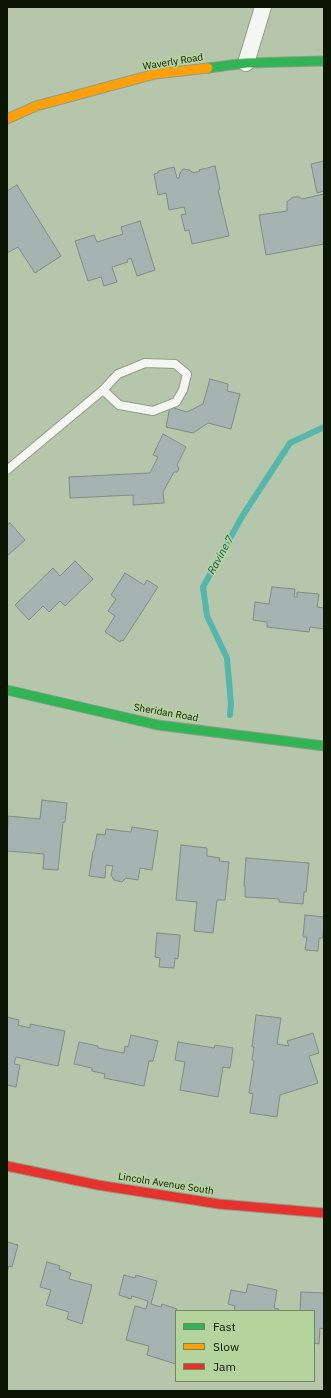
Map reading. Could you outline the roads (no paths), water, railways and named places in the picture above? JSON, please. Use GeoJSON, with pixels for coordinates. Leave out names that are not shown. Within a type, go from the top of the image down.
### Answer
{"type":"FeatureCollection","features":[{"type":"Feature","properties":{"kind":"street"},"geometry":{"type":"LineString","coordinates":[[246,63],[263,7]]}},
{"type":"Feature","properties":{"kind":"street","name":"Waverly Road"},"geometry":{"type":"LineString","coordinates":[[7,119],[36,106],[155,74],[246,63],[324,61]]}},
{"type":"Feature","properties":{"kind":"street","name":"Sheridan Road"},"geometry":{"type":"LineString","coordinates":[[7,690],[158,725],[324,746]]}},
{"type":"Feature","properties":{"kind":"street","name":"Lincoln Avenue South"},"geometry":{"type":"LineString","coordinates":[[7,1166],[98,1185],[220,1204],[324,1213]]}},
{"type":"Feature","properties":{"kind":"lane"},"geometry":{"type":"LineString","coordinates":[[7,470],[103,390],[118,374],[144,363],[175,364],[187,374],[183,390],[176,402],[153,411],[119,405],[103,390]]}},
{"type":"Feature","properties":{"kind":"waterway","name":"Ravine 7"},"geometry":{"type":"LineString","coordinates":[[230,715],[231,704],[227,658],[207,616],[203,587],[243,515],[290,443],[324,427]]}}]}
